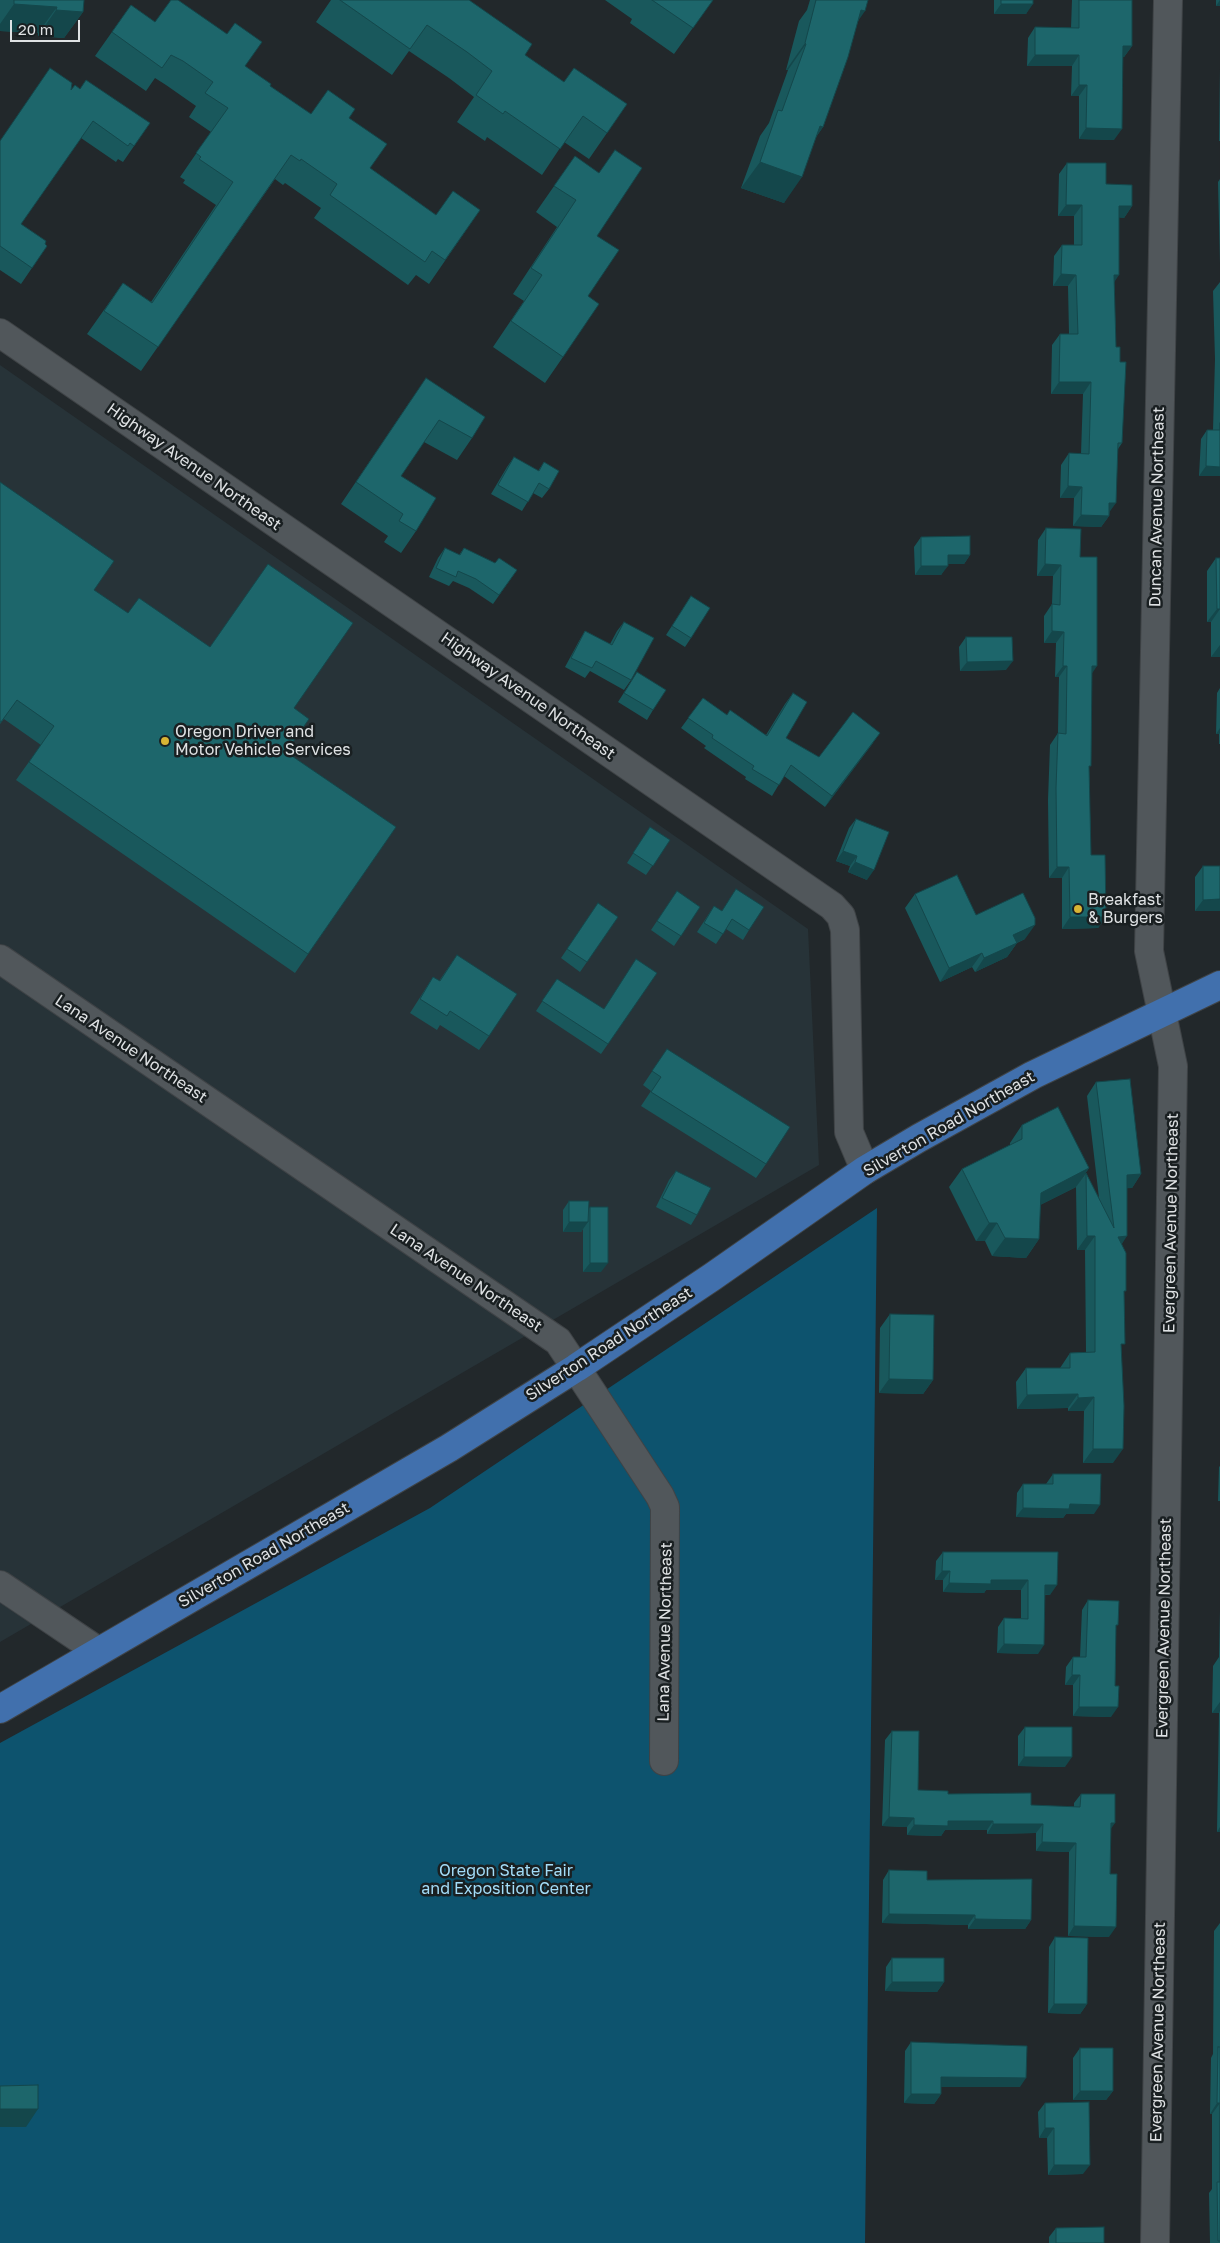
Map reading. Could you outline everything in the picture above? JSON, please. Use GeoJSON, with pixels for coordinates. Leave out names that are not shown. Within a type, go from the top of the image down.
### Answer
{"type":"FeatureCollection","features":[{"type":"Feature","properties":{"kind":"main road","name":"Silverton Road Northeast"},"geometry":{"type":"LineString","coordinates":[[0,1709],[449,1448],[576,1368],[712,1277],[865,1170],[1033,1075],[1220,985]]}},
{"type":"Feature","properties":{"kind":"street","name":"Duncan Avenue Northeast"},"geometry":{"type":"LineString","coordinates":[[1162,1013],[1149,951],[1168,0]]}},
{"type":"Feature","properties":{"kind":"street","name":"Highway Avenue Northeast"},"geometry":{"type":"LineString","coordinates":[[0,333],[832,906],[841,916],[845,930],[849,1132],[865,1170]]}},
{"type":"Feature","properties":{"kind":"street","name":"Lana Avenue Northeast"},"geometry":{"type":"LineString","coordinates":[[0,959],[558,1342],[660,1496],[665,1507],[664,1762]]}},
{"type":"Feature","properties":{"kind":"street","name":"Evergreen Avenue Northeast"},"geometry":{"type":"LineString","coordinates":[[1154,2243],[1173,1066],[1162,1013]]}},
{"type":"Feature","properties":{"kind":"street"},"geometry":{"type":"LineString","coordinates":[[0,1584],[98,1651]]}},
{"type":"Feature","properties":{"kind":"shaded area"},"geometry":{"type":"Polygon","coordinates":[[[0,365],[808,929],[819,1165],[0,1642],[0,365]]]}},
{"type":"Feature","properties":{"kind":"green space","name":"Oregon State Fair and Exposition Center"},"geometry":{"type":"Polygon","coordinates":[[[877,1208],[865,2243],[0,2243],[0,1743],[430,1508],[877,1208]]]}},
{"type":"Feature","properties":{"kind":"building"},"geometry":{"type":"Polygon","coordinates":[[[14,0],[84,0],[83,12],[56,10],[57,7],[14,4],[14,0]]]}},
{"type":"Feature","properties":{"kind":"building"},"geometry":{"type":"Polygon","coordinates":[[[171,0],[178,0],[227,34],[235,23],[262,42],[245,66],[311,114],[328,90],[355,109],[349,118],[387,144],[370,168],[436,215],[453,191],[480,210],[445,260],[432,251],[425,262],[330,195],[337,184],[301,159],[300,161],[291,155],[158,347],[104,311],[123,283],[152,303],[233,182],[199,159],[201,157],[196,153],[228,108],[205,93],[213,82],[171,55],[162,68],[112,32],[131,5],[155,22],[171,0]]]}},
{"type":"Feature","properties":{"kind":"building"},"geometry":{"type":"Polygon","coordinates":[[[340,0],[469,0],[532,44],[525,55],[564,82],[574,68],[627,104],[607,133],[583,116],[560,149],[505,111],[503,114],[476,95],[492,71],[467,52],[427,25],[410,49],[340,0]]]}},
{"type":"Feature","properties":{"kind":"building"},"geometry":{"type":"Polygon","coordinates":[[[652,0],[713,0],[693,28],[652,0]]]}},
{"type":"Feature","properties":{"kind":"building"},"geometry":{"type":"Polygon","coordinates":[[[816,0],[868,0],[865,11],[861,10],[848,57],[823,127],[820,126],[802,177],[760,162],[778,110],[782,111],[806,44],[816,0]]]}},
{"type":"Feature","properties":{"kind":"building"},"geometry":{"type":"Polygon","coordinates":[[[1001,0],[1033,0],[1033,4],[1001,4],[1001,0]]]}},
{"type":"Feature","properties":{"kind":"building"},"geometry":{"type":"Polygon","coordinates":[[[1079,0],[1132,0],[1132,46],[1123,46],[1122,129],[1086,128],[1087,85],[1079,85],[1079,55],[1035,55],[1035,27],[1079,28],[1079,0]]]}},
{"type":"Feature","properties":{"kind":"building"},"geometry":{"type":"Polygon","coordinates":[[[50,68],[72,83],[71,90],[75,85],[80,89],[86,80],[150,123],[134,146],[130,143],[128,146],[93,121],[21,224],[46,241],[45,244],[47,246],[32,268],[0,246],[0,141],[50,68]]]}},
{"type":"Feature","properties":{"kind":"building"},"geometry":{"type":"Polygon","coordinates":[[[615,150],[642,168],[597,236],[619,250],[588,296],[599,304],[563,357],[511,321],[542,275],[531,268],[576,200],[554,186],[575,156],[599,173],[615,150]]]}},
{"type":"Feature","properties":{"kind":"building"},"geometry":{"type":"Polygon","coordinates":[[[1067,163],[1106,163],[1106,184],[1132,185],[1132,206],[1119,206],[1119,275],[1114,275],[1116,347],[1120,347],[1120,362],[1126,362],[1122,443],[1118,443],[1116,503],[1109,503],[1109,516],[1081,515],[1082,487],[1068,486],[1069,453],[1089,454],[1091,382],[1059,382],[1060,334],[1078,334],[1076,275],[1061,274],[1062,245],[1082,245],[1082,205],[1066,205],[1067,163]]]}},
{"type":"Feature","properties":{"kind":"building"},"geometry":{"type":"Polygon","coordinates":[[[426,378],[485,417],[472,438],[439,420],[401,476],[436,498],[416,531],[399,521],[403,514],[356,482],[426,378]]]}},
{"type":"Feature","properties":{"kind":"building"},"geometry":{"type":"Polygon","coordinates":[[[1207,430],[1220,430],[1220,467],[1206,466],[1207,430]]]}},
{"type":"Feature","properties":{"kind":"building"},"geometry":{"type":"Polygon","coordinates":[[[514,457],[539,471],[544,462],[559,471],[549,489],[539,483],[528,502],[498,485],[514,457]]]}},
{"type":"Feature","properties":{"kind":"building","name":"Oregon Driver and Motor Vehicle Services"},"geometry":{"type":"Polygon","coordinates":[[[0,482],[114,561],[94,590],[128,613],[139,598],[210,647],[268,564],[353,623],[294,708],[309,719],[286,752],[396,827],[308,954],[29,762],[54,726],[17,700],[0,722],[0,482]]]}},
{"type":"Feature","properties":{"kind":"building"},"geometry":{"type":"Polygon","coordinates":[[[1046,528],[1081,529],[1080,557],[1097,557],[1097,666],[1092,666],[1091,766],[1089,766],[1091,855],[1105,855],[1106,917],[1070,917],[1069,867],[1057,867],[1056,788],[1058,733],[1066,734],[1067,666],[1063,666],[1064,632],[1052,631],[1052,604],[1060,605],[1061,565],[1045,564],[1046,528]]]}},
{"type":"Feature","properties":{"kind":"building"},"geometry":{"type":"Polygon","coordinates":[[[970,536],[970,555],[948,555],[948,566],[921,566],[921,537],[970,536]]]}},
{"type":"Feature","properties":{"kind":"building"},"geometry":{"type":"Polygon","coordinates":[[[445,548],[460,555],[464,548],[495,563],[499,558],[517,570],[499,595],[476,579],[458,571],[456,577],[436,568],[445,548]]]}},
{"type":"Feature","properties":{"kind":"building"},"geometry":{"type":"Polygon","coordinates":[[[1216,558],[1220,558],[1220,609],[1217,609],[1216,558]]]}},
{"type":"Feature","properties":{"kind":"building"},"geometry":{"type":"Polygon","coordinates":[[[691,596],[710,608],[691,638],[672,626],[691,596]]]}},
{"type":"Feature","properties":{"kind":"building"},"geometry":{"type":"Polygon","coordinates":[[[624,622],[654,638],[631,680],[596,661],[592,668],[571,658],[585,631],[612,645],[624,622]]]}},
{"type":"Feature","properties":{"kind":"building"},"geometry":{"type":"Polygon","coordinates":[[[966,637],[1012,637],[1013,661],[967,662],[966,637]]]}},
{"type":"Feature","properties":{"kind":"building"},"geometry":{"type":"Polygon","coordinates":[[[637,672],[666,690],[653,710],[624,693],[637,672]]]}},
{"type":"Feature","properties":{"kind":"building"},"geometry":{"type":"Polygon","coordinates":[[[793,693],[807,702],[786,738],[819,757],[853,712],[880,733],[832,796],[791,765],[779,785],[752,769],[754,766],[712,738],[713,735],[688,718],[703,698],[727,715],[730,710],[767,736],[793,693]]]}},
{"type":"Feature","properties":{"kind":"building"},"geometry":{"type":"Polygon","coordinates":[[[856,819],[889,832],[874,870],[855,862],[857,856],[843,851],[856,819]]]}},
{"type":"Feature","properties":{"kind":"building"},"geometry":{"type":"Polygon","coordinates":[[[650,827],[670,840],[653,866],[633,853],[650,827]]]}},
{"type":"Feature","properties":{"kind":"building"},"geometry":{"type":"Polygon","coordinates":[[[1203,866],[1220,866],[1220,899],[1203,900],[1203,866]]]}},
{"type":"Feature","properties":{"kind":"building"},"geometry":{"type":"Polygon","coordinates":[[[957,875],[976,915],[1023,893],[1035,918],[1035,925],[1013,935],[1017,943],[984,958],[982,953],[949,968],[915,894],[957,875]]]}},
{"type":"Feature","properties":{"kind":"building"},"geometry":{"type":"Polygon","coordinates":[[[736,889],[764,907],[749,930],[732,919],[723,934],[704,923],[714,906],[722,911],[736,889]]]}},
{"type":"Feature","properties":{"kind":"building"},"geometry":{"type":"Polygon","coordinates":[[[677,891],[700,907],[681,936],[657,921],[677,891]]]}},
{"type":"Feature","properties":{"kind":"building"},"geometry":{"type":"Polygon","coordinates":[[[598,903],[618,917],[587,962],[567,949],[598,903]]]}},
{"type":"Feature","properties":{"kind":"building"},"geometry":{"type":"Polygon","coordinates":[[[457,955],[517,994],[489,1036],[450,1011],[447,1016],[420,999],[433,977],[440,981],[457,955]]]}},
{"type":"Feature","properties":{"kind":"building"},"geometry":{"type":"Polygon","coordinates":[[[636,959],[657,973],[608,1044],[542,1001],[557,979],[604,1009],[636,959]]]}},
{"type":"Feature","properties":{"kind":"building"},"geometry":{"type":"Polygon","coordinates":[[[667,1049],[790,1127],[766,1164],[651,1092],[661,1077],[652,1071],[667,1049]]]}},
{"type":"Feature","properties":{"kind":"building"},"geometry":{"type":"Polygon","coordinates":[[[1130,1079],[1141,1174],[1127,1175],[1127,1236],[1118,1237],[1126,1253],[1126,1291],[1124,1291],[1125,1344],[1121,1344],[1124,1406],[1123,1449],[1093,1449],[1094,1397],[1078,1398],[1078,1394],[1027,1395],[1026,1368],[1070,1368],[1070,1353],[1095,1352],[1095,1236],[1087,1236],[1086,1173],[1114,1228],[1096,1082],[1130,1079]]]}},
{"type":"Feature","properties":{"kind":"building"},"geometry":{"type":"Polygon","coordinates":[[[1058,1107],[1089,1168],[1041,1193],[1039,1239],[1005,1238],[997,1223],[989,1223],[962,1169],[1022,1139],[1022,1125],[1058,1107]]]}},
{"type":"Feature","properties":{"kind":"building"},"geometry":{"type":"Polygon","coordinates":[[[676,1171],[711,1188],[697,1215],[662,1198],[676,1171]]]}},
{"type":"Feature","properties":{"kind":"building"},"geometry":{"type":"Polygon","coordinates":[[[569,1201],[589,1201],[588,1222],[569,1222],[569,1201]]]}},
{"type":"Feature","properties":{"kind":"building"},"geometry":{"type":"Polygon","coordinates":[[[590,1207],[608,1207],[608,1263],[590,1263],[590,1207]]]}},
{"type":"Feature","properties":{"kind":"building"},"geometry":{"type":"Polygon","coordinates":[[[890,1314],[934,1315],[933,1380],[889,1379],[890,1314]]]}},
{"type":"Feature","properties":{"kind":"building"},"geometry":{"type":"Polygon","coordinates":[[[1053,1474],[1101,1474],[1100,1505],[1070,1504],[1069,1509],[1023,1508],[1023,1484],[1053,1484],[1053,1474]]]}},
{"type":"Feature","properties":{"kind":"building"},"geometry":{"type":"Polygon","coordinates":[[[943,1552],[1058,1552],[1057,1585],[1045,1585],[1044,1645],[1004,1644],[1004,1618],[1028,1619],[1028,1580],[991,1580],[991,1584],[949,1583],[950,1571],[942,1571],[943,1552]]]}},
{"type":"Feature","properties":{"kind":"building"},"geometry":{"type":"Polygon","coordinates":[[[1088,1600],[1119,1601],[1118,1625],[1116,1625],[1115,1686],[1119,1686],[1118,1707],[1079,1707],[1080,1675],[1072,1675],[1073,1657],[1086,1657],[1088,1600]]]}},
{"type":"Feature","properties":{"kind":"building"},"geometry":{"type":"Polygon","coordinates":[[[1025,1727],[1072,1727],[1072,1757],[1024,1757],[1025,1727]]]}},
{"type":"Feature","properties":{"kind":"building"},"geometry":{"type":"Polygon","coordinates":[[[892,1731],[919,1731],[918,1790],[948,1791],[948,1794],[1031,1793],[1031,1805],[1080,1807],[1081,1794],[1115,1794],[1115,1823],[1111,1823],[1110,1874],[1117,1874],[1116,1927],[1074,1926],[1076,1843],[1042,1842],[1043,1824],[993,1824],[993,1821],[948,1821],[948,1826],[914,1825],[914,1818],[889,1817],[892,1731]]]}},
{"type":"Feature","properties":{"kind":"building"},"geometry":{"type":"Polygon","coordinates":[[[889,1870],[927,1871],[927,1880],[1032,1879],[1031,1920],[975,1919],[975,1915],[889,1914],[889,1870]]]}},
{"type":"Feature","properties":{"kind":"building"},"geometry":{"type":"Polygon","coordinates":[[[1055,1937],[1088,1938],[1087,2004],[1054,2004],[1055,1937]]]}},
{"type":"Feature","properties":{"kind":"building"},"geometry":{"type":"Polygon","coordinates":[[[892,1958],[944,1958],[944,1982],[892,1982],[892,1958]]]}},
{"type":"Feature","properties":{"kind":"building"},"geometry":{"type":"Polygon","coordinates":[[[911,2042],[1027,2046],[1026,2078],[941,2077],[941,2094],[911,2094],[911,2042]]]}},
{"type":"Feature","properties":{"kind":"building"},"geometry":{"type":"Polygon","coordinates":[[[1218,2047],[1220,2047],[1220,2103],[1217,2103],[1218,2047]]]}},
{"type":"Feature","properties":{"kind":"building"},"geometry":{"type":"Polygon","coordinates":[[[1080,2048],[1113,2048],[1113,2091],[1080,2091],[1080,2048]]]}},
{"type":"Feature","properties":{"kind":"building"},"geometry":{"type":"Polygon","coordinates":[[[38,2085],[38,2109],[0,2109],[0,2086],[38,2085]]]}},
{"type":"Feature","properties":{"kind":"building"},"geometry":{"type":"Polygon","coordinates":[[[1089,2102],[1090,2165],[1054,2165],[1054,2128],[1045,2128],[1045,2103],[1089,2102]]]}},
{"type":"Feature","properties":{"kind":"building"},"geometry":{"type":"Polygon","coordinates":[[[1217,2182],[1220,2182],[1220,2241],[1218,2241],[1217,2182]]]}},
{"type":"Feature","properties":{"kind":"building"},"geometry":{"type":"Polygon","coordinates":[[[1104,2227],[1104,2243],[1056,2243],[1056,2228],[1104,2227]]]}},
{"type":"Feature","properties":{"kind":"place","name":"Oregon Driver and Motor Vehicle Services"},"geometry":{"type":"Point","coordinates":[165,741]}},
{"type":"Feature","properties":{"kind":"place","name":"Breakfast & Burgers"},"geometry":{"type":"Point","coordinates":[1078,909]}}]}
